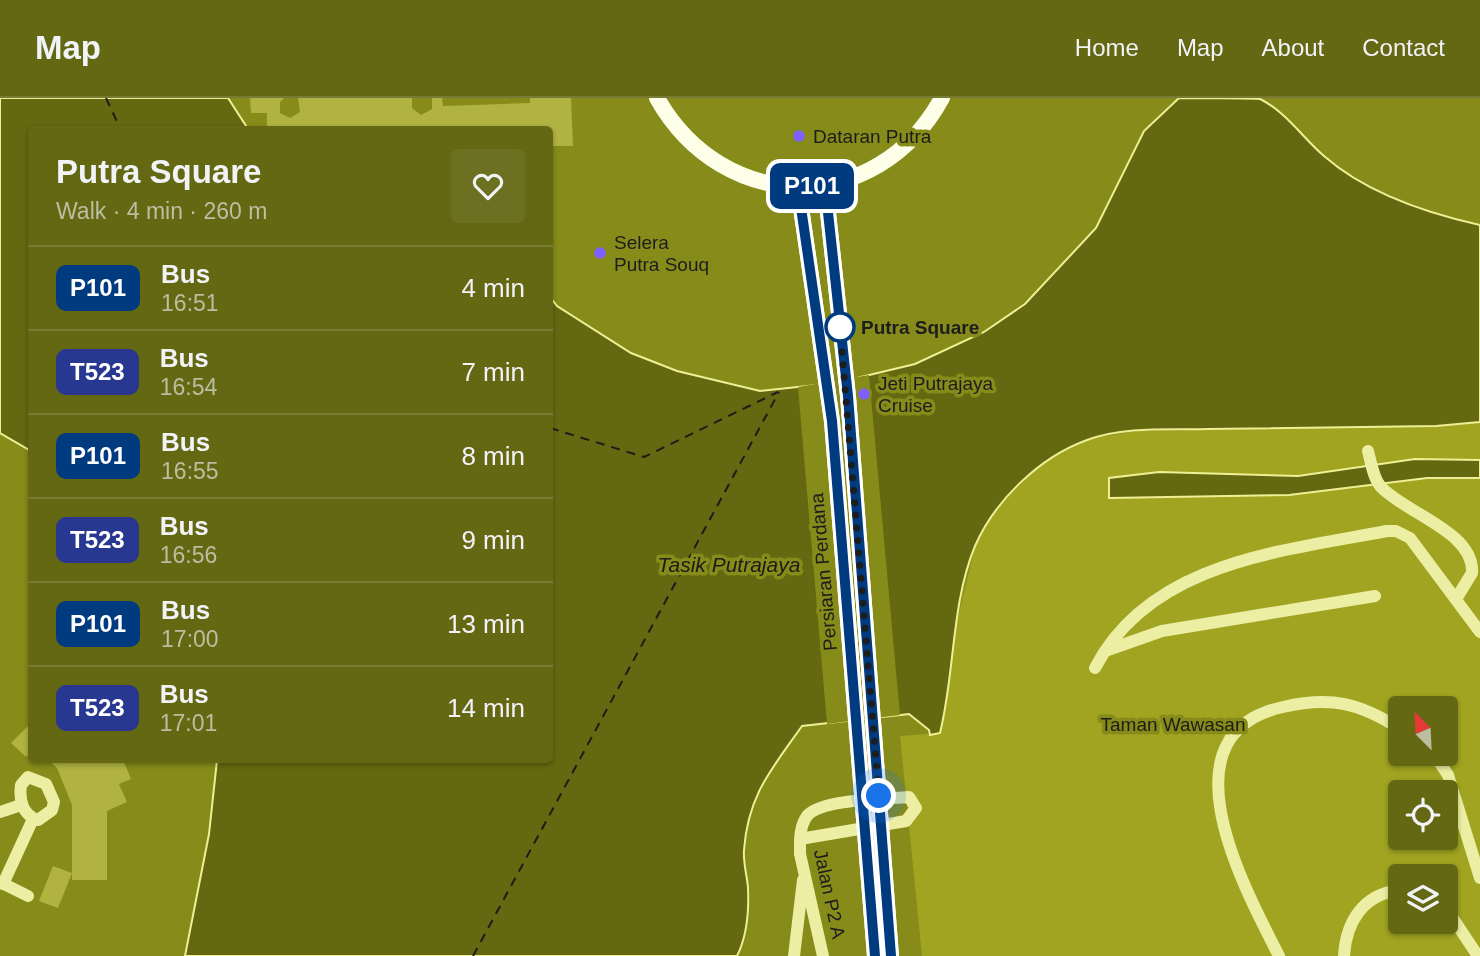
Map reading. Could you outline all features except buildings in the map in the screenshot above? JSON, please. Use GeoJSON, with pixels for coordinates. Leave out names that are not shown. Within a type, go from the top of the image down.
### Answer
{"type":"FeatureCollection","features":[{"type":"Feature","properties":{"kind":"main road"},"geometry":{"type":"LineString","coordinates":[[657,98],[684,138],[724,168],[760,181],[798,187],[825,185],[859,176],[895,155],[916,136],[942,98]]}},
{"type":"Feature","properties":{"kind":"main road","name":"Persiaran Perdana"},"geometry":{"type":"LineString","coordinates":[[825,185],[844,364],[891,956]]}},
{"type":"Feature","properties":{"kind":"main road","name":"Persiaran Perdana"},"geometry":{"type":"LineString","coordinates":[[798,187],[833,435],[875,956]]}},
{"type":"Feature","properties":{"kind":"street"},"geometry":{"type":"LineString","coordinates":[[1369,456],[1379,485],[1399,502],[1457,539],[1471,558],[1476,574],[1456,598]]}},
{"type":"Feature","properties":{"kind":"street"},"geometry":{"type":"LineString","coordinates":[[1096,668],[1104,651],[1136,612],[1196,578],[1243,560],[1387,531],[1396,531],[1410,538],[1480,632]]}},
{"type":"Feature","properties":{"kind":"street"},"geometry":{"type":"LineString","coordinates":[[1104,651],[1162,631],[1375,596]]}},
{"type":"Feature","properties":{"kind":"street"},"geometry":{"type":"LineString","coordinates":[[1279,956],[1244,886],[1221,812],[1218,763],[1229,742],[1257,715],[1298,703],[1362,707],[1388,722]]}},
{"type":"Feature","properties":{"kind":"street"},"geometry":{"type":"LineString","coordinates":[[1442,766],[1448,775],[1480,878]]}},
{"type":"Feature","properties":{"kind":"street"},"geometry":{"type":"LineString","coordinates":[[28,777],[46,784],[54,802],[52,810],[38,820],[33,819],[21,805],[21,785],[28,777]]}},
{"type":"Feature","properties":{"kind":"street","name":"Jalan P2 A"},"geometry":{"type":"LineString","coordinates":[[800,839],[906,821],[916,808],[909,797],[821,806],[808,816],[800,839],[803,870],[823,956]]}},
{"type":"Feature","properties":{"kind":"street"},"geometry":{"type":"LineString","coordinates":[[0,812],[21,805]]}},
{"type":"Feature","properties":{"kind":"street"},"geometry":{"type":"LineString","coordinates":[[28,896],[2,883],[33,819]]}},
{"type":"Feature","properties":{"kind":"street"},"geometry":{"type":"LineString","coordinates":[[793,956],[803,870]]}},
{"type":"Feature","properties":{"kind":"street"},"geometry":{"type":"LineString","coordinates":[[1344,956],[1349,926],[1362,906],[1388,893]]}},
{"type":"Feature","properties":{"kind":"street"},"geometry":{"type":"LineString","coordinates":[[1458,925],[1479,956]]}},
{"type":"Feature","properties":{"kind":"green space","name":"Taman Wawasan"},"geometry":{"type":"Polygon","coordinates":[[[1480,422],[1480,956],[922,956],[900,736],[940,733],[946,707],[953,637],[975,547],[994,511],[1038,466],[1088,439],[1138,431],[1436,426],[1480,422]]]}},
{"type":"Feature","properties":{"kind":"water"},"geometry":{"type":"Polygon","coordinates":[[[0,98],[228,98],[246,126],[28,126],[28,449],[0,433],[0,98]]]}},
{"type":"Feature","properties":{"kind":"water","name":"Tasik Putrajaya"},"geometry":{"type":"Polygon","coordinates":[[[1179,98],[1260,99],[1286,118],[1324,156],[1358,181],[1418,208],[1480,225],[1480,422],[1436,426],[1132,431],[1087,440],[1052,457],[1021,482],[994,512],[975,546],[967,568],[957,615],[940,733],[930,735],[929,730],[909,714],[802,726],[771,770],[756,798],[746,831],[744,855],[748,914],[737,956],[185,956],[209,834],[217,763],[553,763],[553,301],[631,353],[677,371],[760,391],[836,383],[915,364],[984,332],[1025,304],[1096,228],[1144,131],[1179,98]]]}},
{"type":"Feature","properties":{"kind":"water"},"geometry":{"type":"Polygon","coordinates":[[[1415,459],[1480,460],[1480,478],[1427,478],[1289,495],[1109,498],[1109,478],[1159,472],[1298,476],[1415,459]]]}},
{"type":"Feature","properties":{"kind":"pier"},"geometry":{"type":"Polygon","coordinates":[[[869,375],[900,715],[827,724],[798,387],[869,375]]]}},
{"type":"Feature","properties":{"kind":"ferry route"},"geometry":{"type":"LineString","coordinates":[[106,98],[119,126]]}},
{"type":"Feature","properties":{"kind":"ferry route"},"geometry":{"type":"LineString","coordinates":[[553,429],[644,457],[778,392]]}},
{"type":"Feature","properties":{"kind":"ferry route"},"geometry":{"type":"LineString","coordinates":[[473,956],[779,392]]}},
{"type":"Feature","properties":{"kind":"bus line","name":"P101"},"geometry":{"type":"LineString","coordinates":[[875,956],[832,421],[798,187],[825,185],[848,396],[891,956]]}},
{"type":"Feature","properties":{"kind":"place","name":"Dataran Putra"},"geometry":{"type":"Point","coordinates":[799,136]}},
{"type":"Feature","properties":{"kind":"place","name":"Selera Putra Souq"},"geometry":{"type":"Point","coordinates":[600,253]}},
{"type":"Feature","properties":{"kind":"place","name":"Putra Square"},"geometry":{"type":"Point","coordinates":[840,327]}},
{"type":"Feature","properties":{"kind":"place","name":"Jeti Putrajaya Cruise"},"geometry":{"type":"Point","coordinates":[864,394]}},
{"type":"Feature","properties":{"kind":"route"},"geometry":{"type":"LineString","coordinates":[[840,327],[848,396],[879,796]]}}]}
